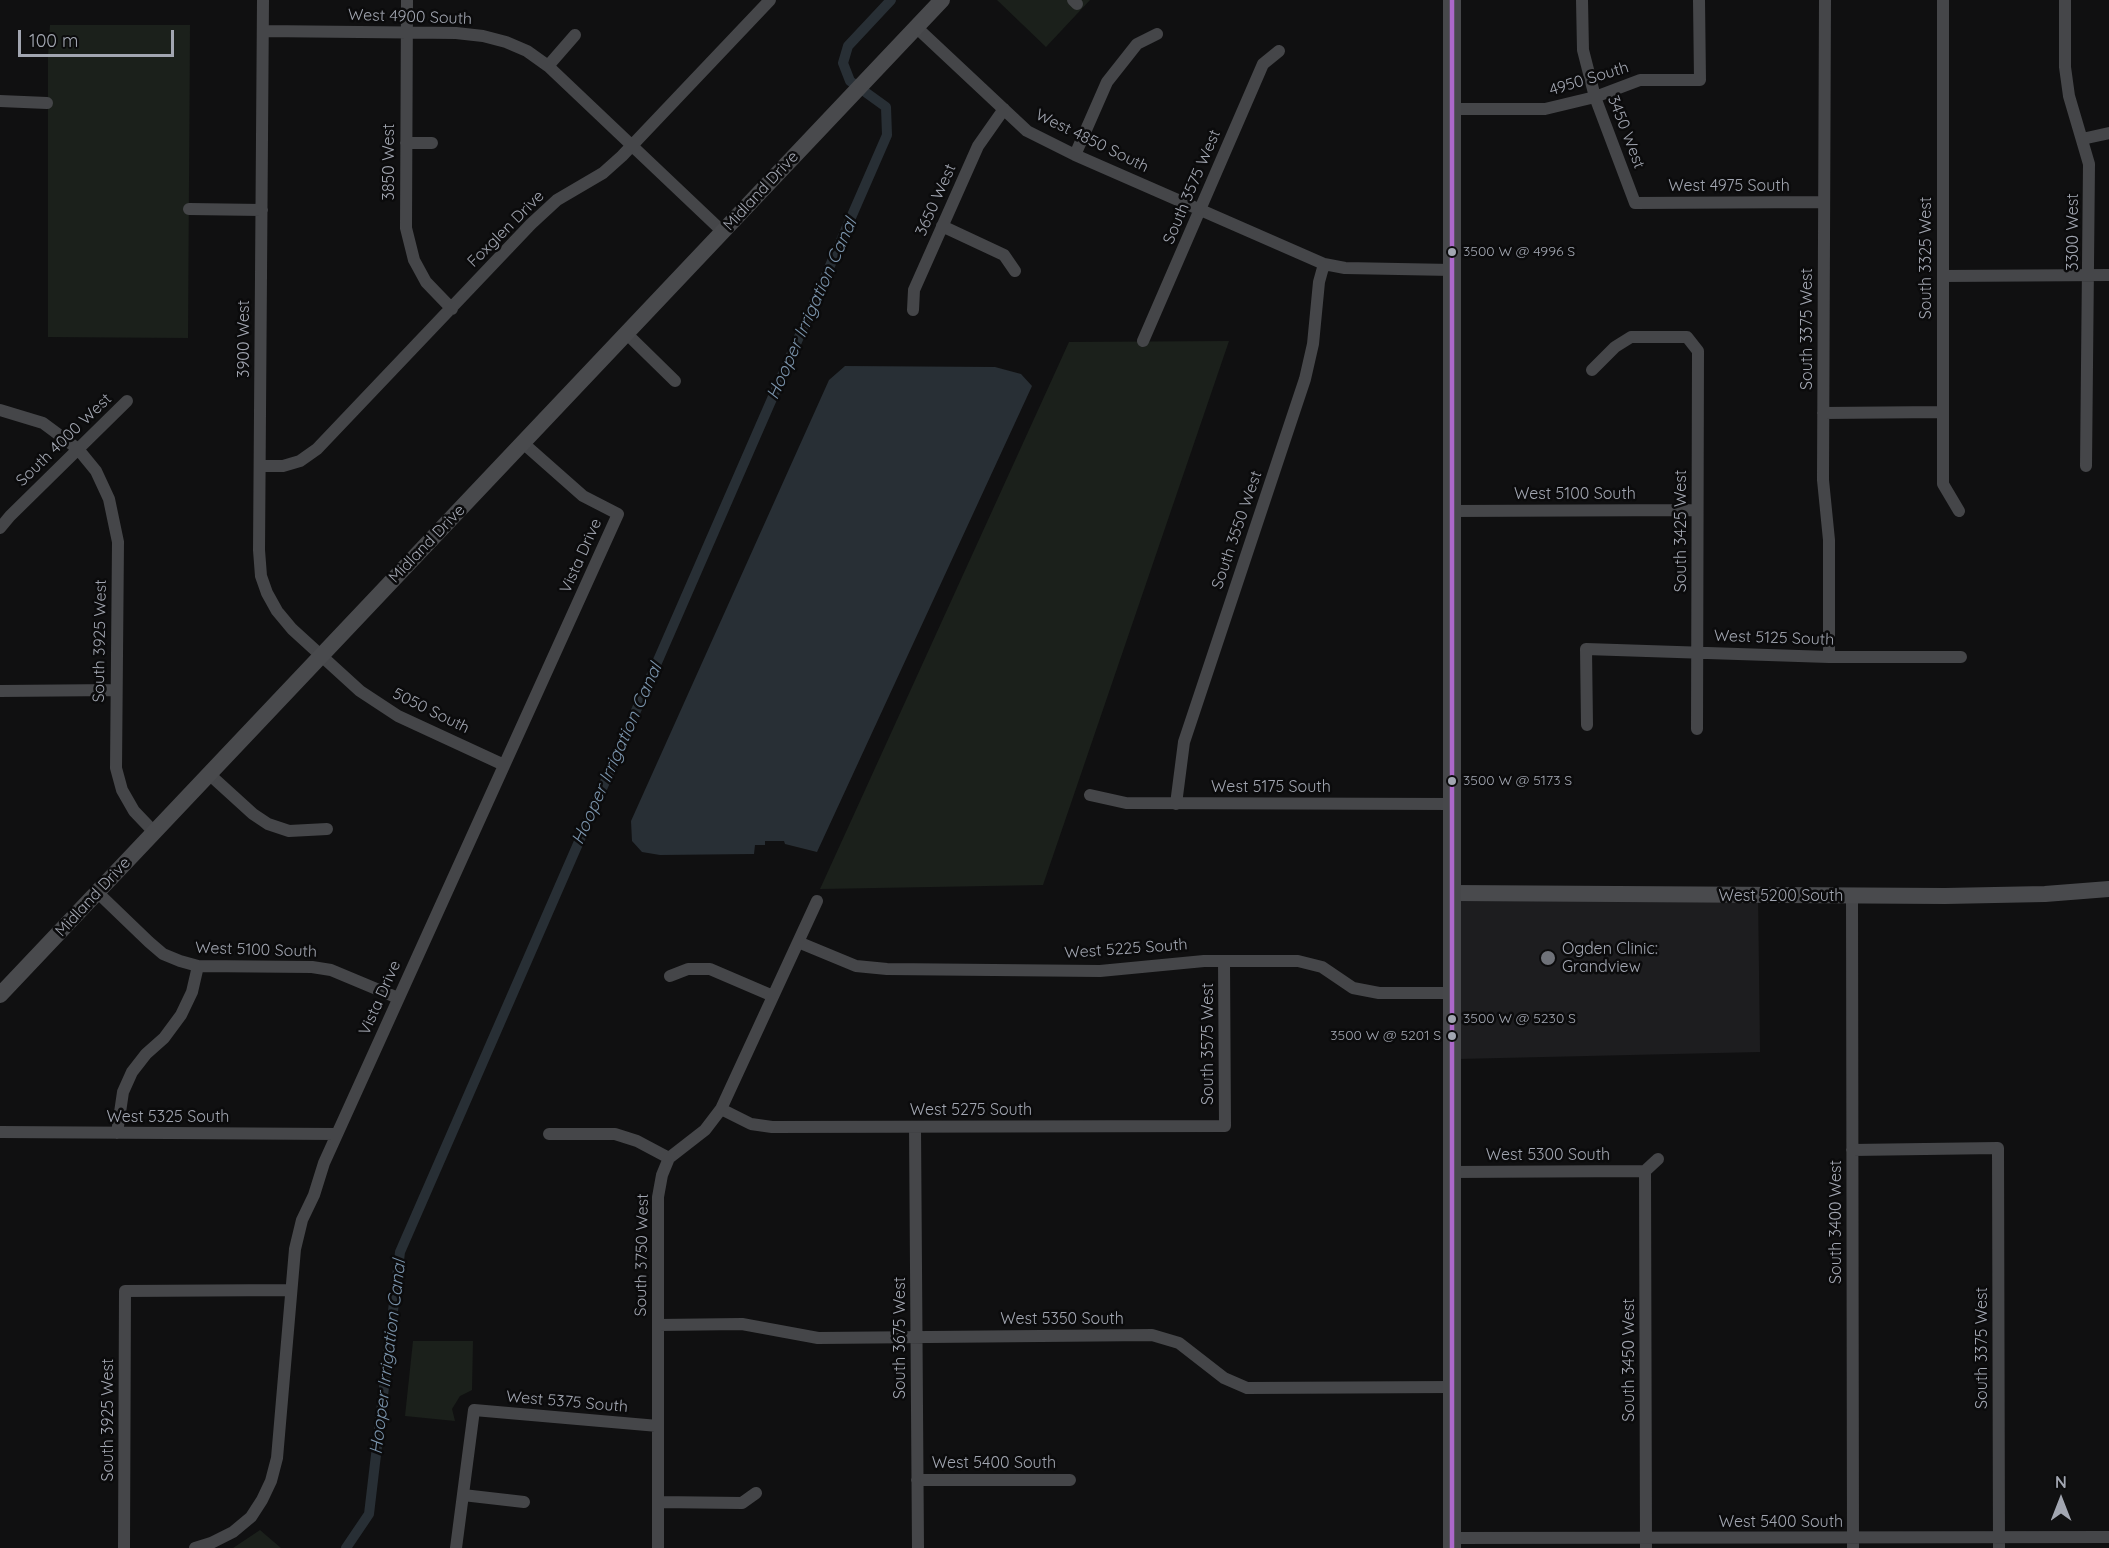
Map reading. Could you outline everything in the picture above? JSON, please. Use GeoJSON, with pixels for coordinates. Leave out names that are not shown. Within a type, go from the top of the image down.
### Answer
{"type":"FeatureCollection","features":[{"type":"Feature","properties":{"kind":"main road"},"geometry":{"type":"LineString","coordinates":[[1452,0],[1452,1543]]}},
{"type":"Feature","properties":{"kind":"street","name":"3900 West"},"geometry":{"type":"LineString","coordinates":[[263,0],[259,550],[261,576],[277,611],[292,629],[321,655]]}},
{"type":"Feature","properties":{"kind":"street","name":"3850 West"},"geometry":{"type":"LineString","coordinates":[[407,0],[405,228],[414,260],[426,282],[452,309]]}},
{"type":"Feature","properties":{"kind":"street","name":"Foxglen Drive"},"geometry":{"type":"LineString","coordinates":[[260,466],[283,466],[300,461],[317,449],[531,224],[557,201],[603,173],[633,146],[770,0]]}},
{"type":"Feature","properties":{"kind":"street","name":"Midland Drive"},"geometry":{"type":"LineString","coordinates":[[0,995],[942,0]]}},
{"type":"Feature","properties":{"kind":"street","name":"3450 West"},"geometry":{"type":"LineString","coordinates":[[1582,0],[1583,50],[1594,97],[1635,203]]}},
{"type":"Feature","properties":{"kind":"street","name":"4950 South"},"geometry":{"type":"LineString","coordinates":[[1452,109],[1545,109],[1594,97],[1640,80],[1700,80],[1699,0]]}},
{"type":"Feature","properties":{"kind":"street","name":"South 3375 West"},"geometry":{"type":"LineString","coordinates":[[1825,0],[1823,480],[1829,540],[1829,657]]}},
{"type":"Feature","properties":{"kind":"street","name":"South 3325 West"},"geometry":{"type":"LineString","coordinates":[[1943,0],[1942,484],[1959,511]]}},
{"type":"Feature","properties":{"kind":"street","name":"3300 West"},"geometry":{"type":"LineString","coordinates":[[2065,0],[2065,67],[2069,96],[2089,164],[2086,466]]}},
{"type":"Feature","properties":{"kind":"street","name":"West 4850 South"},"geometry":{"type":"LineString","coordinates":[[916,27],[1027,131],[1075,155],[1324,264],[1345,268],[1452,270]]}},
{"type":"Feature","properties":{"kind":"street","name":"West 4900 South"},"geometry":{"type":"LineString","coordinates":[[263,31],[456,33],[483,36],[527,51],[548,66],[723,232]]}},
{"type":"Feature","properties":{"kind":"street"},"geometry":{"type":"LineString","coordinates":[[1075,155],[1107,82],[1137,44],[1157,34]]}},
{"type":"Feature","properties":{"kind":"street"},"geometry":{"type":"LineString","coordinates":[[548,66],[575,35]]}},
{"type":"Feature","properties":{"kind":"street","name":"South 3575 West"},"geometry":{"type":"LineString","coordinates":[[1143,341],[1263,64],[1279,51]]}},
{"type":"Feature","properties":{"kind":"street"},"geometry":{"type":"LineString","coordinates":[[0,101],[46,103]]}},
{"type":"Feature","properties":{"kind":"street","name":"3650 West"},"geometry":{"type":"LineString","coordinates":[[913,310],[914,290],[978,146],[1004,109]]}},
{"type":"Feature","properties":{"kind":"street"},"geometry":{"type":"LineString","coordinates":[[2082,139],[2109,133]]}},
{"type":"Feature","properties":{"kind":"street"},"geometry":{"type":"LineString","coordinates":[[406,143],[432,143]]}},
{"type":"Feature","properties":{"kind":"street","name":"West 4975 South"},"geometry":{"type":"LineString","coordinates":[[1635,203],[1824,202]]}},
{"type":"Feature","properties":{"kind":"street"},"geometry":{"type":"LineString","coordinates":[[189,209],[262,210]]}},
{"type":"Feature","properties":{"kind":"street"},"geometry":{"type":"LineString","coordinates":[[942,226],[1004,255],[1016,271]]}},
{"type":"Feature","properties":{"kind":"street","name":"South 3550 West"},"geometry":{"type":"LineString","coordinates":[[1176,804],[1184,742],[1305,379],[1313,344],[1319,282],[1324,264]]}},
{"type":"Feature","properties":{"kind":"street"},"geometry":{"type":"LineString","coordinates":[[1943,276],[2109,275]]}},
{"type":"Feature","properties":{"kind":"street"},"geometry":{"type":"LineString","coordinates":[[627,334],[675,381]]}},
{"type":"Feature","properties":{"kind":"street","name":"South 3425 West"},"geometry":{"type":"LineString","coordinates":[[1592,370],[1615,347],[1631,337],[1687,337],[1698,351],[1697,729]]}},
{"type":"Feature","properties":{"kind":"street","name":"South 4000 West"},"geometry":{"type":"LineString","coordinates":[[0,528],[9,516],[127,401]]}},
{"type":"Feature","properties":{"kind":"street","name":"South 3925 West"},"geometry":{"type":"LineString","coordinates":[[0,410],[43,423],[78,449],[96,471],[109,499],[118,542],[116,768],[122,790],[134,811],[154,832]]}},
{"type":"Feature","properties":{"kind":"street"},"geometry":{"type":"LineString","coordinates":[[1823,412],[1943,411]]}},
{"type":"Feature","properties":{"kind":"street","name":"Vista Drive"},"geometry":{"type":"LineString","coordinates":[[195,1548],[233,1532],[251,1517],[272,1481],[277,1458],[290,1290],[295,1249],[302,1220],[314,1195],[324,1163],[618,514],[583,496],[523,443]]}},
{"type":"Feature","properties":{"kind":"street","name":"West 5100 South"},"geometry":{"type":"LineString","coordinates":[[1452,511],[1697,510]]}},
{"type":"Feature","properties":{"kind":"street","name":"West 5125 South"},"geometry":{"type":"LineString","coordinates":[[1587,725],[1586,649],[1829,657],[1961,657]]}},
{"type":"Feature","properties":{"kind":"street","name":"5050 South"},"geometry":{"type":"LineString","coordinates":[[321,655],[360,691],[398,716],[504,765]]}},
{"type":"Feature","properties":{"kind":"street"},"geometry":{"type":"LineString","coordinates":[[0,691],[116,690]]}},
{"type":"Feature","properties":{"kind":"street"},"geometry":{"type":"LineString","coordinates":[[209,774],[253,814],[268,824],[289,831],[327,829]]}},
{"type":"Feature","properties":{"kind":"street","name":"West 5175 South"},"geometry":{"type":"LineString","coordinates":[[1090,795],[1126,803],[1452,804]]}},
{"type":"Feature","properties":{"kind":"street","name":"West 5200 South"},"geometry":{"type":"LineString","coordinates":[[1453,893],[1852,896],[2045,894],[2109,889]]}},
{"type":"Feature","properties":{"kind":"street","name":"West 5100 South"},"geometry":{"type":"LineString","coordinates":[[97,892],[163,954],[180,962],[198,966],[312,967],[331,970],[398,998]]}},
{"type":"Feature","properties":{"kind":"street","name":"South 3400 West"},"geometry":{"type":"LineString","coordinates":[[1852,896],[1853,1543]]}},
{"type":"Feature","properties":{"kind":"street"},"geometry":{"type":"LineString","coordinates":[[549,1134],[615,1134],[637,1141],[669,1158],[705,1130],[721,1109],[817,901]]}},
{"type":"Feature","properties":{"kind":"street","name":"West 5225 South"},"geometry":{"type":"LineString","coordinates":[[798,942],[856,966],[886,969],[1100,971],[1204,961],[1298,961],[1322,967],[1353,988],[1379,993],[1452,993]]}},
{"type":"Feature","properties":{"kind":"street","name":"South 3575 West"},"geometry":{"type":"LineString","coordinates":[[1224,961],[1225,1126]]}},
{"type":"Feature","properties":{"kind":"street"},"geometry":{"type":"LineString","coordinates":[[117,1133],[123,1092],[132,1072],[146,1054],[164,1038],[181,1015],[192,992],[198,966]]}},
{"type":"Feature","properties":{"kind":"street"},"geometry":{"type":"LineString","coordinates":[[670,976],[688,969],[710,969],[773,996]]}},
{"type":"Feature","properties":{"kind":"street","name":"West 5275 South"},"geometry":{"type":"LineString","coordinates":[[721,1109],[751,1124],[772,1127],[1225,1126]]}},
{"type":"Feature","properties":{"kind":"street","name":"South 3675 West"},"geometry":{"type":"LineString","coordinates":[[915,1127],[918,1548]]}},
{"type":"Feature","properties":{"kind":"street","name":"West 5325 South"},"geometry":{"type":"LineString","coordinates":[[0,1132],[337,1134]]}},
{"type":"Feature","properties":{"kind":"street","name":"South 3375 West"},"geometry":{"type":"LineString","coordinates":[[1852,1150],[1998,1148],[2000,1543]]}},
{"type":"Feature","properties":{"kind":"street","name":"South 3750 West"},"geometry":{"type":"LineString","coordinates":[[658,1548],[658,1197],[662,1175],[669,1158]]}},
{"type":"Feature","properties":{"kind":"street"},"geometry":{"type":"LineString","coordinates":[[1645,1171],[1658,1159]]}},
{"type":"Feature","properties":{"kind":"street","name":"West 5300 South"},"geometry":{"type":"LineString","coordinates":[[1451,1172],[1645,1171]]}},
{"type":"Feature","properties":{"kind":"street","name":"South 3450 West"},"geometry":{"type":"LineString","coordinates":[[1645,1171],[1646,1543]]}},
{"type":"Feature","properties":{"kind":"street","name":"South 3925 West"},"geometry":{"type":"LineString","coordinates":[[124,1548],[125,1291],[290,1290]]}},
{"type":"Feature","properties":{"kind":"street","name":"West 5350 South"},"geometry":{"type":"LineString","coordinates":[[658,1325],[742,1324],[818,1338],[1152,1335],[1179,1343],[1224,1378],[1247,1388],[1452,1387]]}},
{"type":"Feature","properties":{"kind":"street","name":"West 5375 South"},"geometry":{"type":"LineString","coordinates":[[463,1495],[474,1410],[658,1426]]}},
{"type":"Feature","properties":{"kind":"street","name":"West 5400 South"},"geometry":{"type":"LineString","coordinates":[[917,1480],[1070,1480]]}},
{"type":"Feature","properties":{"kind":"street"},"geometry":{"type":"LineString","coordinates":[[658,1502],[742,1503],[756,1493]]}},
{"type":"Feature","properties":{"kind":"street"},"geometry":{"type":"LineString","coordinates":[[456,1548],[463,1495],[524,1502]]}},
{"type":"Feature","properties":{"kind":"street","name":"West 5400 South"},"geometry":{"type":"LineString","coordinates":[[1452,1543],[2000,1543],[2109,1537]]}},
{"type":"Feature","properties":{"kind":"shaded area"},"geometry":{"type":"Polygon","coordinates":[[[997,0],[1090,0],[1046,47],[997,0]]]}},
{"type":"Feature","properties":{"kind":"shaded area"},"geometry":{"type":"Polygon","coordinates":[[[50,25],[190,25],[188,338],[48,337],[50,25]]]}},
{"type":"Feature","properties":{"kind":"shaded area"},"geometry":{"type":"Polygon","coordinates":[[[1229,341],[1043,885],[820,889],[1069,342],[1229,341]]]}},
{"type":"Feature","properties":{"kind":"shaded area"},"geometry":{"type":"Polygon","coordinates":[[[845,366],[995,367],[1021,374],[1032,386],[817,852],[785,844],[784,841],[765,841],[765,845],[755,845],[754,854],[660,855],[642,852],[632,841],[631,821],[829,380],[845,366]]]}},
{"type":"Feature","properties":{"kind":"shaded area"},"geometry":{"type":"Polygon","coordinates":[[[1457,891],[1758,893],[1760,1052],[1458,1059],[1457,891]]]}},
{"type":"Feature","properties":{"kind":"shaded area"},"geometry":{"type":"Polygon","coordinates":[[[413,1341],[473,1341],[472,1390],[460,1396],[452,1409],[455,1421],[405,1416],[413,1341]]]}},
{"type":"Feature","properties":{"kind":"shaded area"},"geometry":{"type":"Polygon","coordinates":[[[260,1530],[281,1548],[233,1548],[260,1530]]]}},
{"type":"Feature","properties":{"kind":"waterway","name":"Hooper Irrigation Canal"},"geometry":{"type":"LineString","coordinates":[[346,1548],[369,1514],[400,1252],[887,135],[886,107],[850,81],[843,63],[848,46],[891,0]]}},
{"type":"Feature","properties":{"kind":"transit line"},"geometry":{"type":"LineString","coordinates":[[1452,0],[1452,1548]]}},
{"type":"Feature","properties":{"kind":"place","name":"3500 W @ 4996 S"},"geometry":{"type":"Point","coordinates":[1452,252]}},
{"type":"Feature","properties":{"kind":"place","name":"3500 W @ 5173 S"},"geometry":{"type":"Point","coordinates":[1452,781]}},
{"type":"Feature","properties":{"kind":"place","name":"Ogden Clinic: Grandview"},"geometry":{"type":"Point","coordinates":[1548,958]}},
{"type":"Feature","properties":{"kind":"place","name":"3500 W @ 5230 S"},"geometry":{"type":"Point","coordinates":[1452,1019]}},
{"type":"Feature","properties":{"kind":"place","name":"3500 W @ 5201 S"},"geometry":{"type":"Point","coordinates":[1452,1036]}}]}
